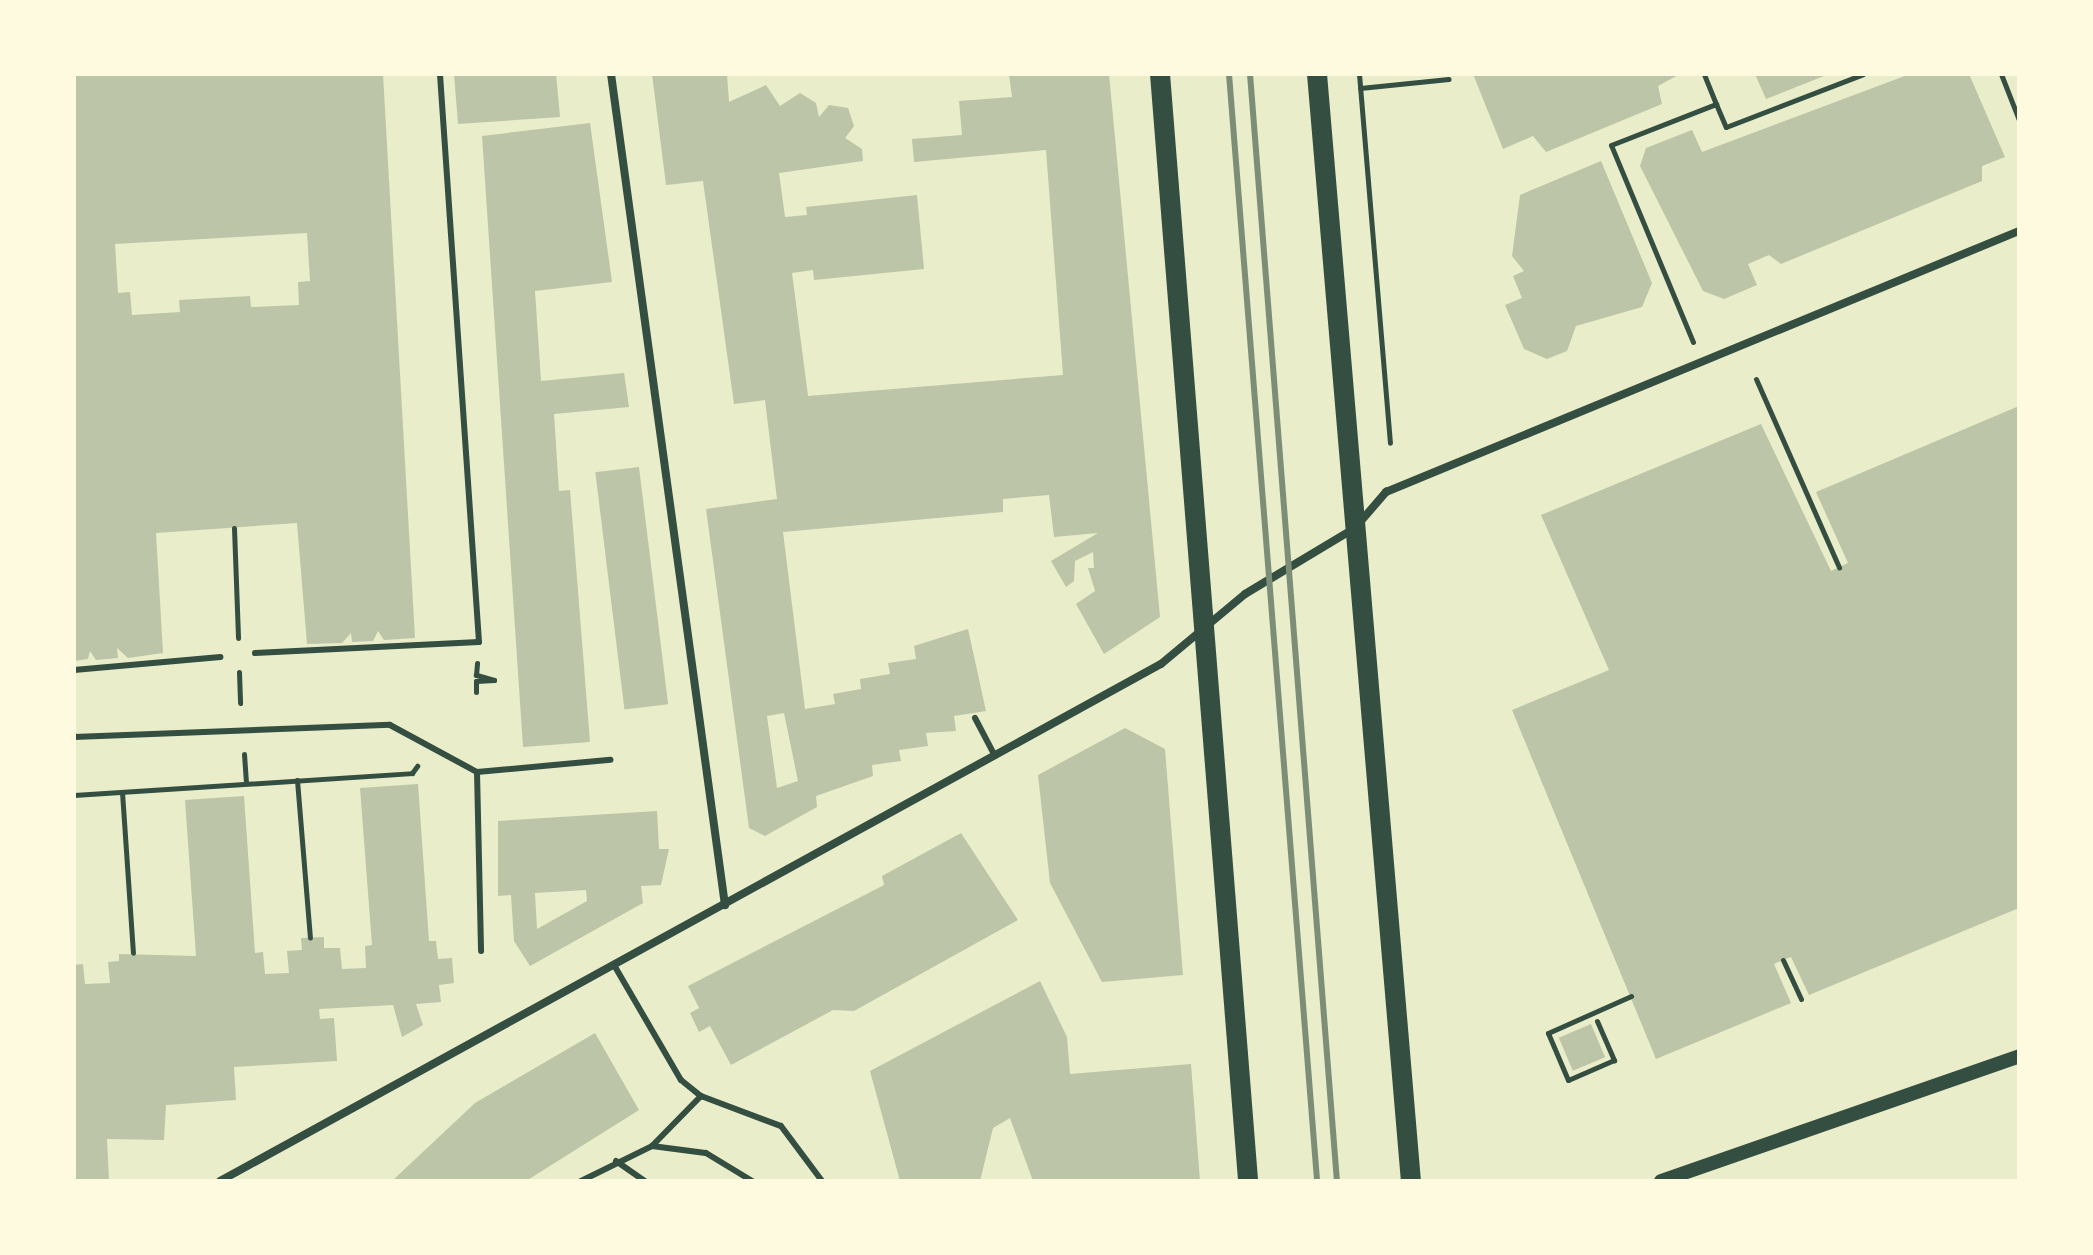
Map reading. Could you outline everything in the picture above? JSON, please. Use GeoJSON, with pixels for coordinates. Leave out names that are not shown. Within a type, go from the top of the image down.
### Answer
{"type":"FeatureCollection","features":[{"type":"Feature","properties":{"kind":"main road"},"geometry":{"type":"LineString","coordinates":[[1160,74],[1248,1181]]}},
{"type":"Feature","properties":{"kind":"main road"},"geometry":{"type":"LineString","coordinates":[[1317,74],[1411,1181]]}},
{"type":"Feature","properties":{"kind":"street"},"geometry":{"type":"LineString","coordinates":[[611,74],[725,905]]}},
{"type":"Feature","properties":{"kind":"street"},"geometry":{"type":"LineString","coordinates":[[220,1181],[1161,664],[1245,594],[1355,528],[1386,492],[2019,231]]}},
{"type":"Feature","properties":{"kind":"street"},"geometry":{"type":"LineString","coordinates":[[1661,1181],[2019,1056]]}},
{"type":"Feature","properties":{"kind":"lane"},"geometry":{"type":"LineString","coordinates":[[255,653],[479,642],[440,74]]}},
{"type":"Feature","properties":{"kind":"lane"},"geometry":{"type":"LineString","coordinates":[[74,670],[220,657]]}},
{"type":"Feature","properties":{"kind":"lane"},"geometry":{"type":"LineString","coordinates":[[975,718],[995,756]]}},
{"type":"Feature","properties":{"kind":"lane"},"geometry":{"type":"LineString","coordinates":[[74,737],[366,721],[433,748],[477,772],[610,760]]}},
{"type":"Feature","properties":{"kind":"lane"},"geometry":{"type":"LineString","coordinates":[[477,772],[481,951]]}},
{"type":"Feature","properties":{"kind":"lane"},"geometry":{"type":"LineString","coordinates":[[614,965],[681,1080],[701,1096],[781,1126],[822,1181]]}},
{"type":"Feature","properties":{"kind":"lane"},"geometry":{"type":"LineString","coordinates":[[581,1181],[616,1161],[652,1146],[701,1096]]}},
{"type":"Feature","properties":{"kind":"lane"},"geometry":{"type":"LineString","coordinates":[[652,1146],[706,1153],[752,1181]]}},
{"type":"Feature","properties":{"kind":"lane"},"geometry":{"type":"LineString","coordinates":[[616,1161],[645,1181]]}},
{"type":"Feature","properties":{"kind":"path"},"geometry":{"type":"LineString","coordinates":[[1359,74],[1390,443]]}},
{"type":"Feature","properties":{"kind":"path"},"geometry":{"type":"LineString","coordinates":[[1704,74],[1726,127],[1863,74]]}},
{"type":"Feature","properties":{"kind":"path"},"geometry":{"type":"LineString","coordinates":[[2001,74],[2019,120]]}},
{"type":"Feature","properties":{"kind":"path"},"geometry":{"type":"LineString","coordinates":[[1360,88],[1449,79]]}},
{"type":"Feature","properties":{"kind":"path"},"geometry":{"type":"LineString","coordinates":[[1701,361],[1611,145],[1716,104]]}},
{"type":"Feature","properties":{"kind":"path"},"geometry":{"type":"LineString","coordinates":[[1756,379],[1839,567]]}},
{"type":"Feature","properties":{"kind":"path"},"geometry":{"type":"LineString","coordinates":[[234,528],[240,703]]}},
{"type":"Feature","properties":{"kind":"path"},"geometry":{"type":"LineString","coordinates":[[476,675],[494,680],[476,681],[476,692]]}},
{"type":"Feature","properties":{"kind":"path"},"geometry":{"type":"LineString","coordinates":[[243,745],[246,783]]}},
{"type":"Feature","properties":{"kind":"path"},"geometry":{"type":"LineString","coordinates":[[74,795],[412,773],[433,748]]}},
{"type":"Feature","properties":{"kind":"path"},"geometry":{"type":"LineString","coordinates":[[297,780],[310,937]]}},
{"type":"Feature","properties":{"kind":"path"},"geometry":{"type":"LineString","coordinates":[[122,792],[133,953]]}},
{"type":"Feature","properties":{"kind":"path"},"geometry":{"type":"LineString","coordinates":[[1783,960],[1801,999]]}},
{"type":"Feature","properties":{"kind":"path"},"geometry":{"type":"LineString","coordinates":[[1597,1021],[1614,1060],[1568,1080],[1548,1033],[1631,996]]}},
{"type":"Feature","properties":{"kind":"building"},"geometry":{"type":"Polygon","coordinates":[[[74,74],[383,74],[415,638],[384,640],[378,631],[373,641],[352,642],[351,633],[342,643],[307,644],[297,523],[156,533],[163,653],[128,658],[117,648],[118,658],[96,660],[90,651],[88,659],[74,661],[74,74]],[[307,233],[115,244],[118,293],[130,292],[132,315],[180,312],[179,300],[250,296],[251,307],[299,305],[298,282],[310,281],[307,233]]]}},
{"type":"Feature","properties":{"kind":"building"},"geometry":{"type":"Polygon","coordinates":[[[454,74],[556,74],[560,117],[458,124],[454,74]]]}},
{"type":"Feature","properties":{"kind":"building"},"geometry":{"type":"Polygon","coordinates":[[[652,74],[727,74],[729,102],[766,85],[780,106],[800,93],[816,103],[819,117],[829,105],[848,108],[854,126],[845,138],[862,149],[863,161],[779,173],[785,217],[807,215],[806,207],[917,195],[924,269],[814,280],[813,270],[792,273],[808,396],[1063,375],[1046,150],[914,162],[912,139],[962,135],[959,101],[1012,97],[1009,74],[1109,74],[1160,617],[1104,654],[1076,604],[1095,591],[1088,568],[1094,568],[1093,552],[1075,561],[1074,581],[1066,587],[1051,561],[1098,533],[1054,537],[1049,495],[1003,499],[1003,512],[783,532],[805,709],[835,704],[833,694],[861,689],[860,679],[890,674],[888,663],[916,659],[914,646],[968,629],[986,711],[954,716],[956,731],[926,733],[928,746],[899,750],[901,761],[872,765],[873,776],[816,796],[817,807],[765,836],[749,828],[706,509],[777,499],[765,400],[734,404],[703,181],[666,185],[652,74]],[[784,713],[767,716],[777,788],[798,781],[784,713]]]}},
{"type":"Feature","properties":{"kind":"building"},"geometry":{"type":"Polygon","coordinates":[[[1473,74],[1680,74],[1658,86],[1662,104],[1546,152],[1533,136],[1503,149],[1473,74]]]}},
{"type":"Feature","properties":{"kind":"building"},"geometry":{"type":"Polygon","coordinates":[[[1755,74],[1829,74],[1766,99],[1755,74]]]}},
{"type":"Feature","properties":{"kind":"building"},"geometry":{"type":"Polygon","coordinates":[[[1910,74],[1969,74],[2005,157],[1982,166],[1982,181],[1781,264],[1769,255],[1748,264],[1757,285],[1724,299],[1703,291],[1640,166],[1646,148],[1692,130],[1702,152],[1910,74]]]}},
{"type":"Feature","properties":{"kind":"building"},"geometry":{"type":"Polygon","coordinates":[[[590,123],[612,282],[535,291],[541,381],[624,373],[629,407],[554,414],[559,491],[570,490],[590,742],[523,747],[482,136],[590,123]]]}},
{"type":"Feature","properties":{"kind":"building"},"geometry":{"type":"Polygon","coordinates":[[[1601,161],[1652,283],[1642,307],[1576,326],[1567,351],[1547,359],[1524,349],[1505,305],[1522,298],[1513,276],[1524,271],[1512,256],[1520,195],[1601,161]]]}},
{"type":"Feature","properties":{"kind":"building"},"geometry":{"type":"Polygon","coordinates":[[[2019,406],[2019,908],[1809,995],[1791,957],[1783,960],[1774,964],[1791,1003],[1656,1059],[1512,710],[1609,670],[1541,515],[1761,424],[1831,571],[1848,563],[1816,492],[2019,406]]]}},
{"type":"Feature","properties":{"kind":"building"},"geometry":{"type":"Polygon","coordinates":[[[639,467],[668,704],[624,710],[595,472],[639,467]]]}},
{"type":"Feature","properties":{"kind":"building"},"geometry":{"type":"Polygon","coordinates":[[[1125,728],[1165,749],[1183,975],[1102,982],[1050,883],[1038,775],[1125,728]]]}},
{"type":"Feature","properties":{"kind":"building"},"geometry":{"type":"Polygon","coordinates":[[[418,784],[429,941],[436,941],[438,959],[452,958],[454,983],[439,985],[441,1002],[416,1004],[423,1025],[402,1037],[393,1005],[319,1009],[320,1019],[334,1018],[337,1061],[234,1067],[236,1100],[166,1105],[164,1140],[107,1139],[109,1180],[74,1181],[74,965],[83,964],[85,984],[110,983],[108,962],[119,961],[119,954],[196,956],[185,800],[244,796],[255,953],[263,952],[265,974],[289,973],[287,951],[302,950],[301,938],[324,937],[324,948],[340,948],[342,969],[366,968],[365,946],[372,945],[360,788],[418,784]]]}},
{"type":"Feature","properties":{"kind":"building"},"geometry":{"type":"Polygon","coordinates":[[[657,811],[659,849],[669,849],[661,885],[641,886],[643,903],[530,966],[514,941],[511,895],[498,896],[498,821],[657,811]],[[586,890],[535,893],[537,929],[587,901],[586,890]]]}},
{"type":"Feature","properties":{"kind":"building"},"geometry":{"type":"Polygon","coordinates":[[[961,833],[1018,920],[854,1011],[833,1010],[731,1065],[710,1026],[699,1032],[690,1013],[699,1008],[688,986],[884,885],[882,876],[961,833]]]}},
{"type":"Feature","properties":{"kind":"building"},"geometry":{"type":"Polygon","coordinates":[[[1040,981],[1067,1037],[1070,1074],[1191,1064],[1200,1181],[1033,1181],[1010,1118],[993,1128],[980,1181],[900,1181],[870,1071],[1040,981]]]}},
{"type":"Feature","properties":{"kind":"building"},"geometry":{"type":"Polygon","coordinates":[[[1591,1024],[1605,1057],[1573,1071],[1559,1038],[1591,1024]]]}},
{"type":"Feature","properties":{"kind":"building"},"geometry":{"type":"Polygon","coordinates":[[[595,1033],[639,1110],[526,1181],[392,1181],[475,1103],[595,1033]]]}},
{"type":"Feature","properties":{"kind":"railway"},"geometry":{"type":"LineString","coordinates":[[1229,74],[1317,1181]]}},
{"type":"Feature","properties":{"kind":"railway"},"geometry":{"type":"LineString","coordinates":[[1250,74],[1337,1181]]}}]}
